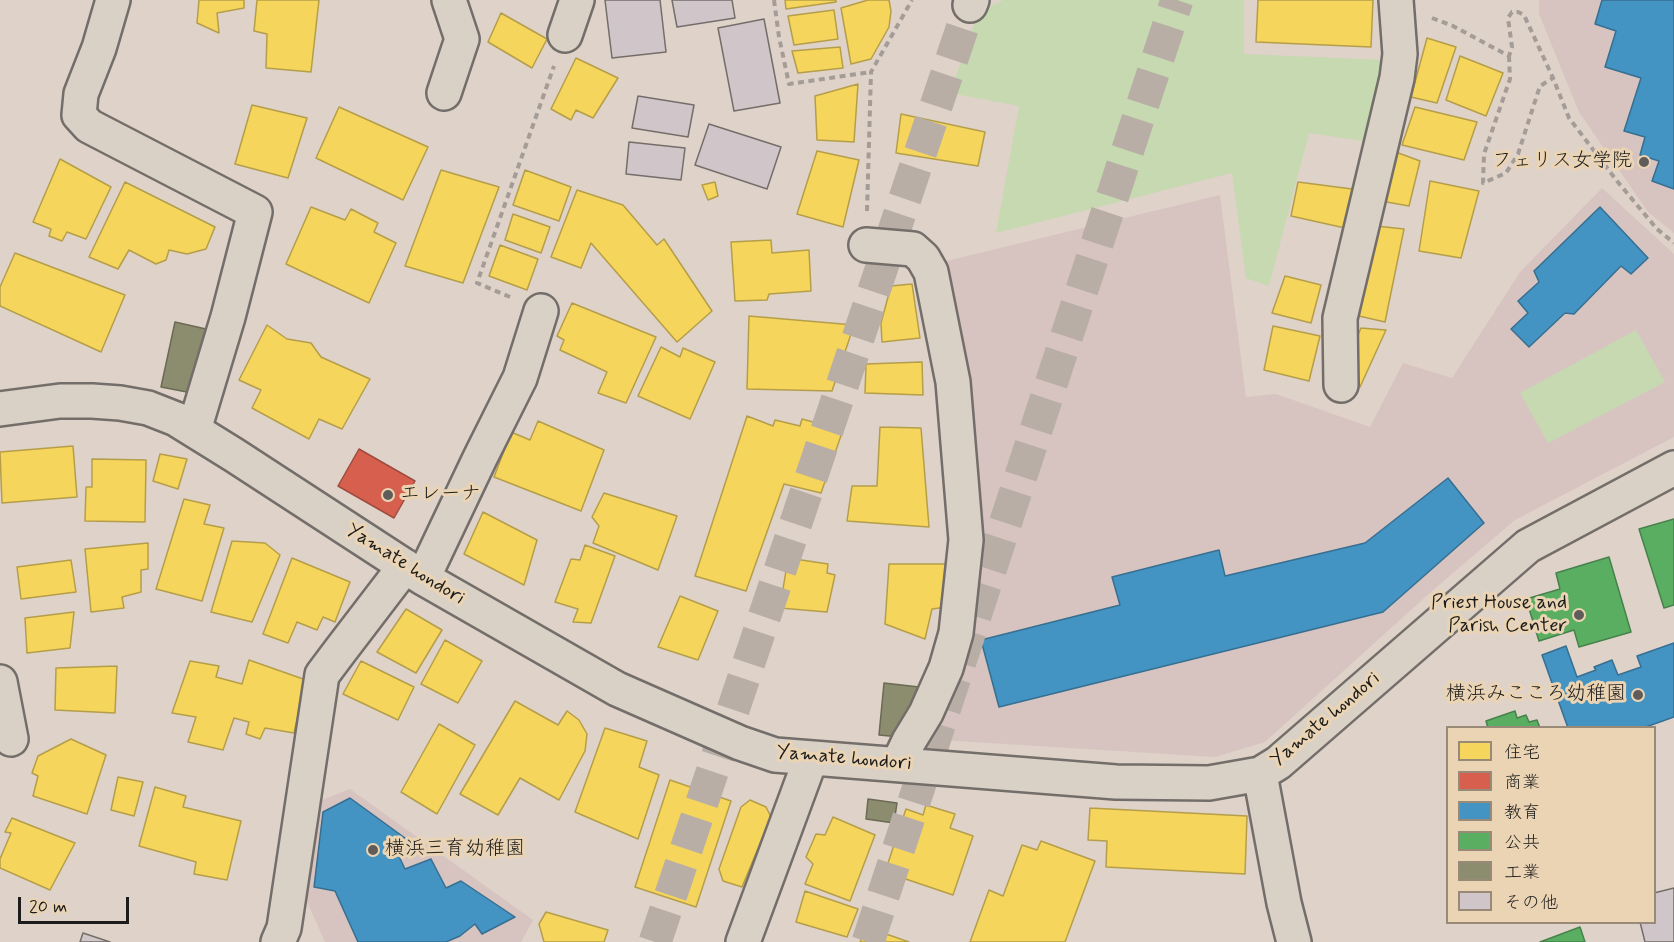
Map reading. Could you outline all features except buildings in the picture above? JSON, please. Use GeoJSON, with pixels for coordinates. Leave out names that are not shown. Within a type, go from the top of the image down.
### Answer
{"type":"FeatureCollection","features":[{"type":"Feature","properties":{"kind":"street"},"geometry":{"type":"LineString","coordinates":[[112,0],[99,48],[81,94],[79,115],[89,126],[255,212],[228,317],[194,430]]}},
{"type":"Feature","properties":{"kind":"street"},"geometry":{"type":"LineString","coordinates":[[444,93],[462,39],[449,0]]}},
{"type":"Feature","properties":{"kind":"street"},"geometry":{"type":"LineString","coordinates":[[565,35],[577,0]]}},
{"type":"Feature","properties":{"kind":"street"},"geometry":{"type":"LineString","coordinates":[[1341,385],[1340,318],[1397,78],[1400,54],[1396,2]]}},
{"type":"Feature","properties":{"kind":"street"},"geometry":{"type":"LineString","coordinates":[[866,245],[913,249],[923,258],[931,272],[953,382],[966,540],[956,633],[946,668],[926,713],[898,764]]}},
{"type":"Feature","properties":{"kind":"street"},"geometry":{"type":"LineString","coordinates":[[278,942],[284,928],[322,675],[340,651],[414,572],[480,458],[520,378],[540,311]]}},
{"type":"Feature","properties":{"kind":"street","name":"Yamate hondori"},"geometry":{"type":"LineString","coordinates":[[0,409],[60,401],[92,401],[148,408],[176,419],[414,572],[617,689],[740,743],[775,755],[1116,782],[1209,783],[1260,774],[1278,764],[1528,546],[1674,468]]}},
{"type":"Feature","properties":{"kind":"street"},"geometry":{"type":"LineString","coordinates":[[0,682],[11,739]]}},
{"type":"Feature","properties":{"kind":"street"},"geometry":{"type":"LineString","coordinates":[[743,942],[811,759]]}},
{"type":"Feature","properties":{"kind":"street"},"geometry":{"type":"LineString","coordinates":[[1260,774],[1284,903],[1294,942]]}},
{"type":"Feature","properties":{"kind":"path"},"geometry":{"type":"LineString","coordinates":[[774,0],[789,84],[871,72]]}},
{"type":"Feature","properties":{"kind":"path"},"geometry":{"type":"LineString","coordinates":[[866,245],[871,72],[912,0]]}},
{"type":"Feature","properties":{"kind":"path"},"geometry":{"type":"LineString","coordinates":[[1396,2],[1454,26],[1509,56]]}},
{"type":"Feature","properties":{"kind":"path"},"geometry":{"type":"LineString","coordinates":[[1553,78],[1540,86],[1518,154],[1506,173],[1483,183],[1484,153],[1510,79],[1509,56],[1512,47],[1508,18],[1512,12],[1518,12],[1524,15],[1553,78],[1569,118],[1650,221],[1674,243]]}},
{"type":"Feature","properties":{"kind":"path"},"geometry":{"type":"LineString","coordinates":[[540,311],[477,283],[565,35]]}},
{"type":"Feature","properties":{"kind":"shaded area","name":"フェリス女学院"},"geometry":{"type":"Polygon","coordinates":[[[1539,0],[1674,0],[1674,233],[1648,212],[1579,112],[1539,14],[1539,0]]]}},
{"type":"Feature","properties":{"kind":"shaded area"},"geometry":{"type":"Polygon","coordinates":[[[1602,188],[1674,254],[1674,437],[1515,520],[1432,591],[1265,742],[1215,757],[924,739],[974,581],[942,262],[1220,195],[1246,397],[1276,394],[1370,427],[1403,363],[1452,378],[1520,272],[1602,188]]]}},
{"type":"Feature","properties":{"kind":"shaded area","name":"横浜三育幼稚園"},"geometry":{"type":"Polygon","coordinates":[[[350,789],[533,920],[521,942],[325,942],[305,897],[315,803],[350,789]]]}},
{"type":"Feature","properties":{"kind":"green space"},"geometry":{"type":"Polygon","coordinates":[[[1003,0],[1244,0],[1244,54],[1386,60],[1369,142],[1309,133],[1269,286],[1246,278],[1232,173],[996,233],[1019,106],[950,93],[978,13],[1003,0]]]}},
{"type":"Feature","properties":{"kind":"green space"},"geometry":{"type":"Polygon","coordinates":[[[1636,330],[1665,382],[1548,443],[1520,393],[1636,330]]]}},
{"type":"Feature","properties":{"kind":"tunnel"},"geometry":{"type":"LineString","coordinates":[[868,942],[1177,0]]}},
{"type":"Feature","properties":{"kind":"tunnel"},"geometry":{"type":"LineString","coordinates":[[655,942],[970,5]]}},
{"type":"Feature","properties":{"kind":"place","name":"フェリス女学院"},"geometry":{"type":"Point","coordinates":[1644,162]}},
{"type":"Feature","properties":{"kind":"place","name":"エレーナ"},"geometry":{"type":"Point","coordinates":[388,495]}},
{"type":"Feature","properties":{"kind":"place","name":"Priest House and Parish Center"},"geometry":{"type":"Point","coordinates":[1579,615]}},
{"type":"Feature","properties":{"kind":"place","name":"横浜みこころ幼稚園"},"geometry":{"type":"Point","coordinates":[1638,695]}},
{"type":"Feature","properties":{"kind":"place","name":"横浜三育幼稚園"},"geometry":{"type":"Point","coordinates":[373,850]}}]}
